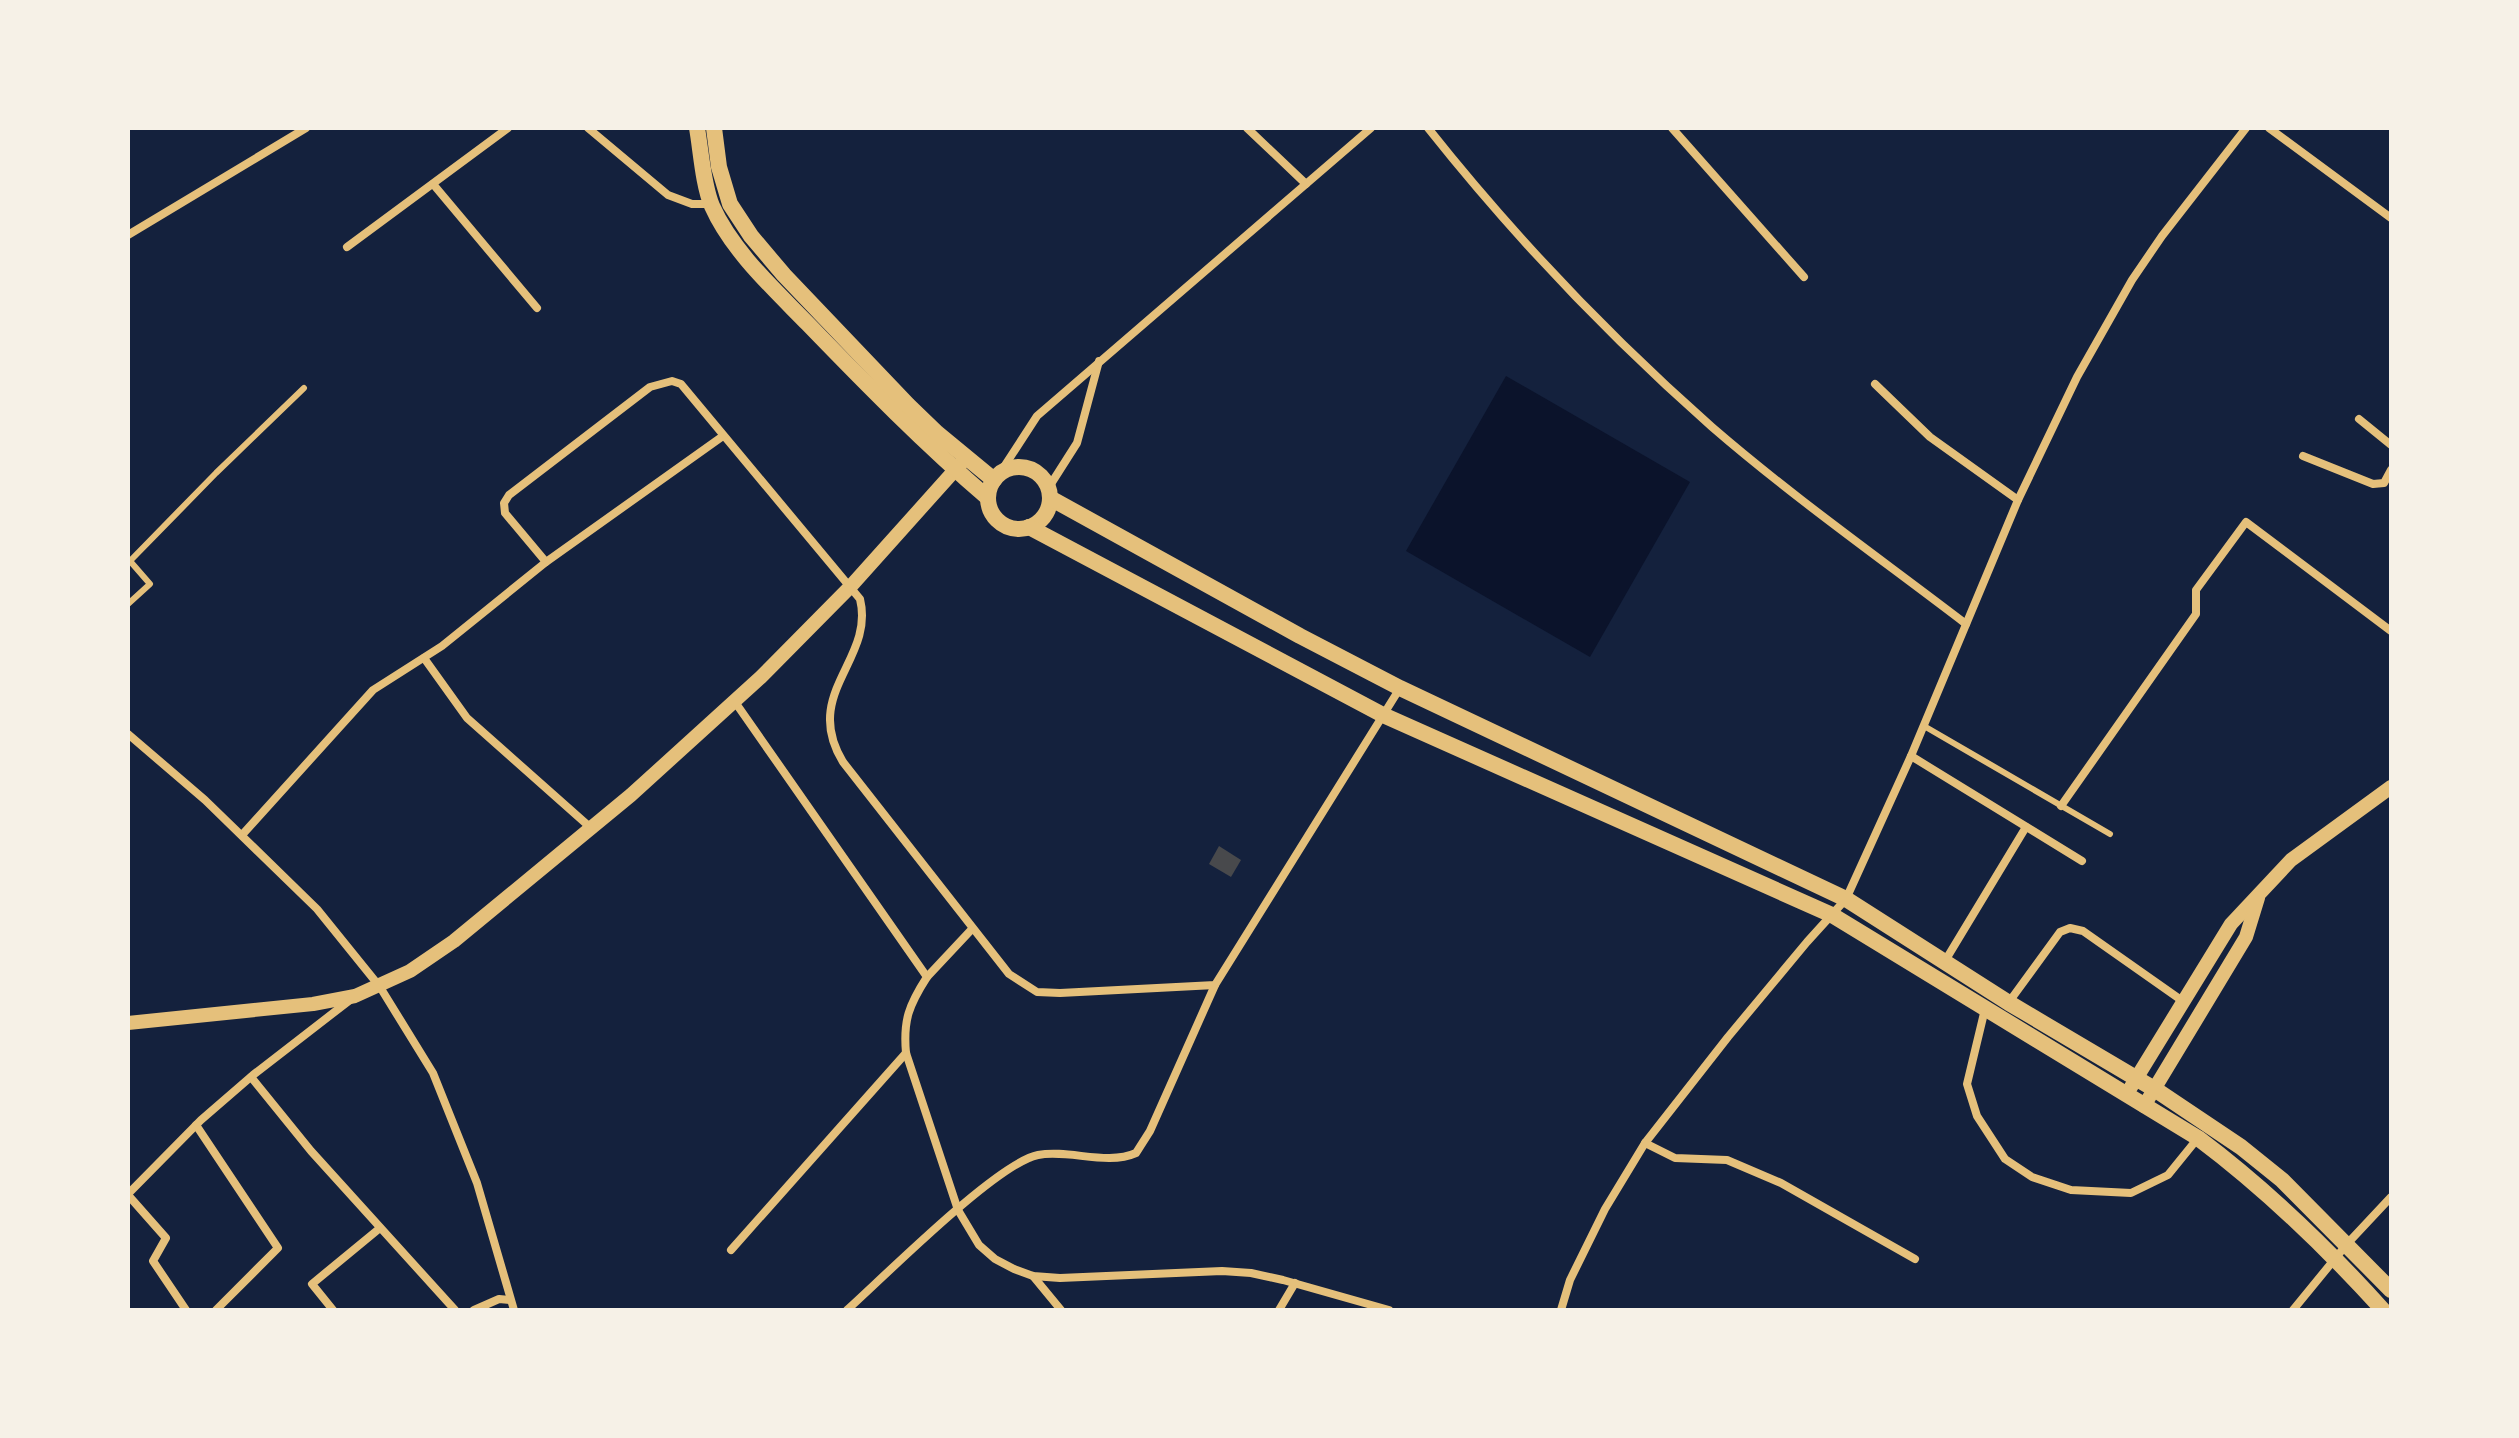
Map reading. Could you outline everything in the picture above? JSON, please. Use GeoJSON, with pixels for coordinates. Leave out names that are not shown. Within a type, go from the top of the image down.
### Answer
{"type":"FeatureCollection","features":[{"type":"Feature","properties":{"kind":"main road"},"geometry":{"type":"LineString","coordinates":[[697,128],[711,204],[731,238],[770,284],[961,464],[997,476],[1019,466],[1037,472],[1049,493],[1300,636],[1400,688],[1846,899],[2009,1003],[2156,1090],[2241,1147],[2282,1180],[2391,1290]]}},
{"type":"Feature","properties":{"kind":"main road"},"geometry":{"type":"LineString","coordinates":[[714,128],[719,167],[730,204],[751,236],[961,464],[988,498],[990,508],[1001,523],[1020,529],[1029,527],[1045,516],[1049,493]]}},
{"type":"Feature","properties":{"kind":"main road"},"geometry":{"type":"LineString","coordinates":[[988,498],[997,476]]}},
{"type":"Feature","properties":{"kind":"main road"},"geometry":{"type":"LineString","coordinates":[[1029,527],[1383,715],[1832,915],[2198,1138],[2248,1176],[2335,1258],[2383,1310]]}},
{"type":"Feature","properties":{"kind":"street"},"geometry":{"type":"LineString","coordinates":[[128,235],[306,128]]}},
{"type":"Feature","properties":{"kind":"street"},"geometry":{"type":"LineString","coordinates":[[347,247],[508,128]]}},
{"type":"Feature","properties":{"kind":"street"},"geometry":{"type":"LineString","coordinates":[[588,128],[668,195],[692,204],[730,204]]}},
{"type":"Feature","properties":{"kind":"street"},"geometry":{"type":"LineString","coordinates":[[1247,128],[1306,184]]}},
{"type":"Feature","properties":{"kind":"street"},"geometry":{"type":"LineString","coordinates":[[997,476],[1037,416],[1371,128]]}},
{"type":"Feature","properties":{"kind":"street"},"geometry":{"type":"LineString","coordinates":[[1428,128],[1521,238],[1595,315],[1712,427],[1966,624]]}},
{"type":"Feature","properties":{"kind":"street"},"geometry":{"type":"LineString","coordinates":[[1672,128],[1804,277]]}},
{"type":"Feature","properties":{"kind":"street"},"geometry":{"type":"LineString","coordinates":[[1561,1310],[1570,1280],[1598,1222],[1645,1143],[1728,1037],[1846,899],[1924,726],[2018,500],[2077,377],[2132,280],[2246,128]]}},
{"type":"Feature","properties":{"kind":"street"},"geometry":{"type":"LineString","coordinates":[[2269,128],[2391,218]]}},
{"type":"Feature","properties":{"kind":"street"},"geometry":{"type":"LineString","coordinates":[[433,184],[537,308]]}},
{"type":"Feature","properties":{"kind":"street"},"geometry":{"type":"LineString","coordinates":[[1049,493],[1077,443],[1099,361]]}},
{"type":"Feature","properties":{"kind":"street"},"geometry":{"type":"LineString","coordinates":[[546,562],[505,513],[504,503],[509,495],[650,387],[672,381],[681,384],[860,599],[863,612],[861,627],[831,704],[828,726],[832,745],[1009,974],[1037,992],[1215,985]]}},
{"type":"Feature","properties":{"kind":"street"},"geometry":{"type":"LineString","coordinates":[[1875,384],[1930,437],[2018,500]]}},
{"type":"Feature","properties":{"kind":"street"},"geometry":{"type":"LineString","coordinates":[[2359,419],[2391,445]]}},
{"type":"Feature","properties":{"kind":"street"},"geometry":{"type":"LineString","coordinates":[[242,835],[373,690],[442,646],[546,562],[723,436]]}},
{"type":"Feature","properties":{"kind":"street"},"geometry":{"type":"LineString","coordinates":[[2303,456],[2373,484],[2384,483],[2391,470]]}},
{"type":"Feature","properties":{"kind":"street"},"geometry":{"type":"LineString","coordinates":[[128,1023],[313,1004],[355,996],[410,971],[454,941],[591,828],[735,702],[851,586],[961,464]]}},
{"type":"Feature","properties":{"kind":"street"},"geometry":{"type":"LineString","coordinates":[[2061,806],[2196,614],[2196,590],[2246,522],[2391,631]]}},
{"type":"Feature","properties":{"kind":"street"},"geometry":{"type":"LineString","coordinates":[[424,658],[467,718],[591,828]]}},
{"type":"Feature","properties":{"kind":"street"},"geometry":{"type":"LineString","coordinates":[[847,1310],[958,1210],[1020,1162],[1038,1155],[1117,1157],[1136,1153],[1150,1131],[1215,985],[1400,688]]}},
{"type":"Feature","properties":{"kind":"street"},"geometry":{"type":"LineString","coordinates":[[735,702],[927,977]]}},
{"type":"Feature","properties":{"kind":"street"},"geometry":{"type":"LineString","coordinates":[[128,734],[205,800],[317,909],[380,987],[433,1073],[477,1183],[514,1310]]}},
{"type":"Feature","properties":{"kind":"street"},"geometry":{"type":"LineString","coordinates":[[1911,756],[2082,861]]}},
{"type":"Feature","properties":{"kind":"street"},"geometry":{"type":"LineString","coordinates":[[2126,1095],[2231,924],[2291,860],[2391,787]]}},
{"type":"Feature","properties":{"kind":"street"},"geometry":{"type":"LineString","coordinates":[[1945,961],[2026,827]]}},
{"type":"Feature","properties":{"kind":"street"},"geometry":{"type":"LineString","coordinates":[[2144,1106],[2246,937],[2260,894]]}},
{"type":"Feature","properties":{"kind":"street"},"geometry":{"type":"LineString","coordinates":[[2009,1003],[2060,932],[2070,928],[2083,931],[2184,1002]]}},
{"type":"Feature","properties":{"kind":"street"},"geometry":{"type":"LineString","coordinates":[[972,929],[927,977],[911,1003],[904,1029],[906,1053],[958,1210],[979,1245],[995,1259],[1033,1276],[1251,1273],[1389,1310]]}},
{"type":"Feature","properties":{"kind":"street"},"geometry":{"type":"LineString","coordinates":[[186,1310],[153,1261],[166,1238],[128,1195],[196,1125],[251,1077],[355,996]]}},
{"type":"Feature","properties":{"kind":"street"},"geometry":{"type":"LineString","coordinates":[[1985,1009],[1967,1084],[1977,1116],[2005,1159],[2032,1177],[2071,1190],[2131,1193],[2168,1175],[2198,1138]]}},
{"type":"Feature","properties":{"kind":"street"},"geometry":{"type":"LineString","coordinates":[[731,1250],[906,1053]]}},
{"type":"Feature","properties":{"kind":"street"},"geometry":{"type":"LineString","coordinates":[[251,1077],[311,1151],[455,1310]]}},
{"type":"Feature","properties":{"kind":"street"},"geometry":{"type":"LineString","coordinates":[[196,1125],[278,1248],[216,1310]]}},
{"type":"Feature","properties":{"kind":"street"},"geometry":{"type":"LineString","coordinates":[[1645,1143],[1675,1158],[1727,1160],[1781,1183],[1915,1259]]}},
{"type":"Feature","properties":{"kind":"street"},"geometry":{"type":"LineString","coordinates":[[2293,1310],[2347,1244],[2391,1197]]}},
{"type":"Feature","properties":{"kind":"street"},"geometry":{"type":"LineString","coordinates":[[333,1310],[312,1284],[380,1228]]}},
{"type":"Feature","properties":{"kind":"street"},"geometry":{"type":"LineString","coordinates":[[1033,1276],[1061,1310]]}},
{"type":"Feature","properties":{"kind":"street"},"geometry":{"type":"LineString","coordinates":[[1279,1310],[1295,1283]]}},
{"type":"Feature","properties":{"kind":"street"},"geometry":{"type":"LineString","coordinates":[[474,1310],[499,1299],[510,1300]]}},
{"type":"Feature","properties":{"kind":"lane"},"geometry":{"type":"LineString","coordinates":[[128,604],[150,584],[130,561],[304,388]]}},
{"type":"Feature","properties":{"kind":"lane"},"geometry":{"type":"LineString","coordinates":[[1924,726],[2110,834]]}},
{"type":"Feature","properties":{"kind":"water"},"geometry":{"type":"Polygon","coordinates":[[[1506,376],[1690,482],[1590,657],[1406,551],[1506,376]]]}},
{"type":"Feature","properties":{"kind":"building"},"geometry":{"type":"Polygon","coordinates":[[[1219,846],[1241,860],[1231,877],[1209,864],[1219,846]]]}}]}
